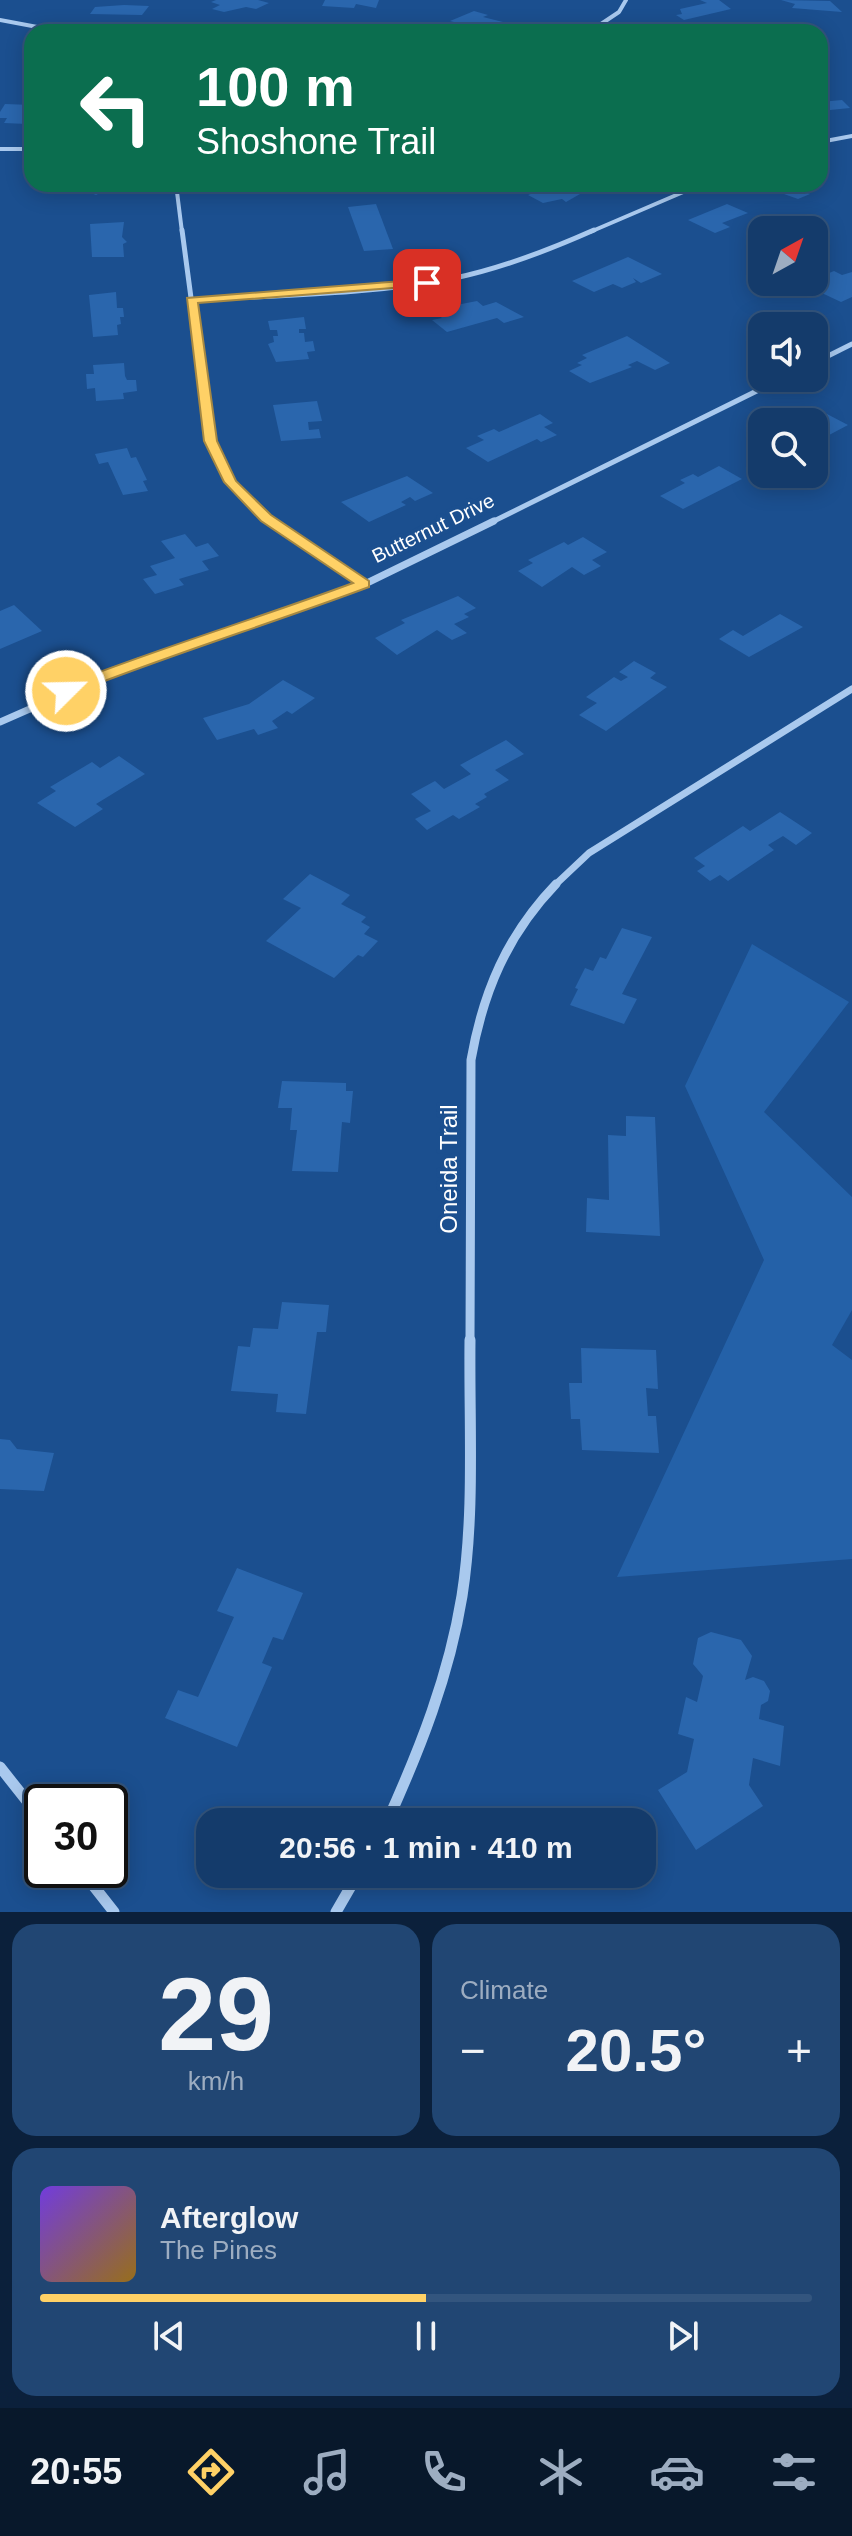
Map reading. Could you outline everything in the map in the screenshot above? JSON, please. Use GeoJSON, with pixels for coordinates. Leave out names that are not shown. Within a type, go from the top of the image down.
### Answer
{"type":"FeatureCollection","features":[{"type":"Feature","properties":{"kind":"street"},"geometry":{"type":"LineString","coordinates":[[601,24],[619,12],[626,0]]}},
{"type":"Feature","properties":{"kind":"street"},"geometry":{"type":"LineString","coordinates":[[0,20],[24,24]]}},
{"type":"Feature","properties":{"kind":"street"},"geometry":{"type":"LineString","coordinates":[[828,140],[852,136]]}},
{"type":"Feature","properties":{"kind":"street"},"geometry":{"type":"LineString","coordinates":[[0,149],[24,149]]}},
{"type":"Feature","properties":{"kind":"street"},"geometry":{"type":"LineString","coordinates":[[177,192],[210,441],[230,482],[266,518],[364,584]]}},
{"type":"Feature","properties":{"kind":"street"},"geometry":{"type":"LineString","coordinates":[[191,300],[393,287],[456,278],[515,261],[683,192]]}},
{"type":"Feature","properties":{"kind":"street"},"geometry":{"type":"LineString","coordinates":[[828,356],[852,344]]}},
{"type":"Feature","properties":{"kind":"street","name":"Butternut Drive"},"geometry":{"type":"LineString","coordinates":[[0,722],[114,671],[364,584],[755,392]]}},
{"type":"Feature","properties":{"kind":"street","name":"Oneida Trail"},"geometry":{"type":"LineString","coordinates":[[393,1808],[421,1746],[446,1670],[462,1595],[469,1512],[471,1060],[476,1023],[488,983],[506,945],[529,911],[557,880],[589,853],[852,689]]}},
{"type":"Feature","properties":{"kind":"street"},"geometry":{"type":"LineString","coordinates":[[0,1767],[24,1797]]}},
{"type":"Feature","properties":{"kind":"street"},"geometry":{"type":"LineString","coordinates":[[95,1888],[114,1912]]}},
{"type":"Feature","properties":{"kind":"street"},"geometry":{"type":"LineString","coordinates":[[336,1912],[350,1888]]}},
{"type":"Feature","properties":{"kind":"shaded area"},"geometry":{"type":"Polygon","coordinates":[[[752,944],[849,1002],[764,1112],[852,1197],[852,1310],[832,1345],[852,1360],[852,1559],[617,1577],[764,1260],[685,1086],[752,944]]]}},
{"type":"Feature","properties":{"kind":"building"},"geometry":{"type":"Polygon","coordinates":[[[325,0],[379,0],[376,8],[356,4],[354,8],[322,6],[325,0]]]}},
{"type":"Feature","properties":{"kind":"building"},"geometry":{"type":"Polygon","coordinates":[[[700,0],[719,0],[731,9],[684,20],[676,15],[682,14],[680,9],[707,3],[700,0]]]}},
{"type":"Feature","properties":{"kind":"building"},"geometry":{"type":"Polygon","coordinates":[[[781,0],[830,1],[842,12],[792,8],[795,4],[781,0]]]}},
{"type":"Feature","properties":{"kind":"building"},"geometry":{"type":"Polygon","coordinates":[[[211,2],[269,3],[256,9],[246,7],[224,12],[212,9],[220,5],[211,2]]]}},
{"type":"Feature","properties":{"kind":"building"},"geometry":{"type":"Polygon","coordinates":[[[149,6],[142,15],[90,14],[95,7],[149,6]]]}},
{"type":"Feature","properties":{"kind":"building"},"geometry":{"type":"Polygon","coordinates":[[[474,11],[488,15],[483,17],[507,23],[462,24],[450,21],[474,11]]]}},
{"type":"Feature","properties":{"kind":"building"},"geometry":{"type":"Polygon","coordinates":[[[842,100],[850,108],[828,110],[828,101],[842,100]]]}},
{"type":"Feature","properties":{"kind":"building"},"geometry":{"type":"Polygon","coordinates":[[[5,104],[24,105],[24,124],[4,123],[7,118],[0,118],[5,104]]]}},
{"type":"Feature","properties":{"kind":"building"},"geometry":{"type":"Polygon","coordinates":[[[536,192],[584,192],[566,202],[562,199],[543,203],[528,195],[536,192]]]}},
{"type":"Feature","properties":{"kind":"building"},"geometry":{"type":"Polygon","coordinates":[[[778,192],[810,194],[798,199],[778,192]]]}},
{"type":"Feature","properties":{"kind":"building"},"geometry":{"type":"Polygon","coordinates":[[[376,204],[393,249],[364,251],[348,207],[376,204]]]}},
{"type":"Feature","properties":{"kind":"building"},"geometry":{"type":"Polygon","coordinates":[[[727,204],[748,213],[722,223],[730,227],[715,233],[688,220],[727,204]]]}},
{"type":"Feature","properties":{"kind":"building"},"geometry":{"type":"Polygon","coordinates":[[[124,222],[122,237],[127,242],[123,244],[124,257],[92,257],[90,224],[124,222]]]}},
{"type":"Feature","properties":{"kind":"building"},"geometry":{"type":"Polygon","coordinates":[[[628,257],[662,274],[641,283],[633,278],[636,282],[622,288],[613,284],[594,292],[572,281],[628,257]]]}},
{"type":"Feature","properties":{"kind":"building"},"geometry":{"type":"Polygon","coordinates":[[[852,272],[852,297],[841,302],[828,296],[828,273],[852,272]]]}},
{"type":"Feature","properties":{"kind":"building"},"geometry":{"type":"Polygon","coordinates":[[[116,292],[117,308],[123,308],[124,317],[120,317],[121,324],[117,325],[118,335],[93,337],[89,295],[116,292]]]}},
{"type":"Feature","properties":{"kind":"building"},"geometry":{"type":"Polygon","coordinates":[[[477,301],[483,306],[496,302],[524,317],[504,323],[497,318],[447,332],[432,320],[442,318],[436,313],[449,309],[446,307],[477,301]]]}},
{"type":"Feature","properties":{"kind":"building"},"geometry":{"type":"Polygon","coordinates":[[[304,317],[306,329],[299,329],[299,333],[304,333],[305,342],[313,341],[315,351],[307,352],[309,359],[276,362],[268,344],[274,342],[273,336],[278,336],[277,330],[270,330],[268,321],[304,317]]]}},
{"type":"Feature","properties":{"kind":"building"},"geometry":{"type":"Polygon","coordinates":[[[627,336],[670,363],[655,370],[637,361],[628,365],[632,367],[590,383],[569,371],[582,365],[577,363],[587,358],[582,355],[627,336]]]}},
{"type":"Feature","properties":{"kind":"building"},"geometry":{"type":"Polygon","coordinates":[[[124,363],[125,376],[127,380],[136,380],[137,391],[123,393],[124,399],[96,401],[95,388],[87,389],[86,374],[94,374],[93,365],[124,363]]]}},
{"type":"Feature","properties":{"kind":"building"},"geometry":{"type":"Polygon","coordinates":[[[317,401],[322,421],[308,422],[309,430],[319,429],[321,438],[281,441],[273,405],[317,401]]]}},
{"type":"Feature","properties":{"kind":"building"},"geometry":{"type":"Polygon","coordinates":[[[540,414],[553,423],[544,427],[557,435],[541,442],[537,439],[488,462],[466,448],[484,440],[477,436],[494,429],[499,432],[540,414]]]}},
{"type":"Feature","properties":{"kind":"building"},"geometry":{"type":"Polygon","coordinates":[[[828,415],[848,425],[828,436],[828,415]]]}},
{"type":"Feature","properties":{"kind":"building"},"geometry":{"type":"Polygon","coordinates":[[[127,448],[131,458],[136,457],[147,480],[143,481],[148,491],[123,495],[108,462],[99,464],[95,454],[127,448]]]}},
{"type":"Feature","properties":{"kind":"building"},"geometry":{"type":"Polygon","coordinates":[[[719,466],[742,479],[683,509],[660,496],[685,483],[680,480],[693,474],[698,477],[719,466]]]}},
{"type":"Feature","properties":{"kind":"building"},"geometry":{"type":"Polygon","coordinates":[[[407,476],[433,493],[415,501],[410,497],[401,502],[406,505],[369,522],[341,502],[407,476]]]}},
{"type":"Feature","properties":{"kind":"building"},"geometry":{"type":"Polygon","coordinates":[[[185,534],[196,547],[208,543],[219,556],[202,561],[209,570],[179,579],[184,585],[155,594],[143,579],[157,575],[150,566],[175,558],[161,541],[185,534]]]}},
{"type":"Feature","properties":{"kind":"building"},"geometry":{"type":"Polygon","coordinates":[[[583,537],[607,552],[592,560],[601,566],[584,575],[572,567],[542,587],[518,571],[533,563],[528,560],[564,542],[568,545],[583,537]]]}},
{"type":"Feature","properties":{"kind":"building"},"geometry":{"type":"Polygon","coordinates":[[[458,596],[476,608],[464,614],[469,617],[454,624],[467,633],[452,640],[437,630],[397,655],[375,638],[405,623],[401,620],[458,596]]]}},
{"type":"Feature","properties":{"kind":"building"},"geometry":{"type":"Polygon","coordinates":[[[14,605],[42,631],[0,649],[0,611],[14,605]]]}},
{"type":"Feature","properties":{"kind":"building"},"geometry":{"type":"Polygon","coordinates":[[[780,614],[803,627],[749,657],[719,639],[733,630],[743,636],[780,614]]]}},
{"type":"Feature","properties":{"kind":"building"},"geometry":{"type":"Polygon","coordinates":[[[634,661],[656,673],[650,678],[667,687],[606,731],[579,715],[597,703],[586,697],[614,677],[621,681],[628,677],[619,672],[634,661]]]}},
{"type":"Feature","properties":{"kind":"building"},"geometry":{"type":"Polygon","coordinates":[[[283,680],[315,698],[292,714],[287,711],[272,721],[278,728],[258,735],[254,729],[217,740],[203,718],[249,704],[283,680]]]}},
{"type":"Feature","properties":{"kind":"building"},"geometry":{"type":"Polygon","coordinates":[[[506,740],[524,754],[495,770],[509,780],[484,794],[487,797],[475,804],[480,807],[459,819],[453,815],[427,830],[415,819],[431,811],[411,794],[435,781],[444,789],[471,774],[460,765],[506,740]]]}},
{"type":"Feature","properties":{"kind":"building"},"geometry":{"type":"Polygon","coordinates":[[[119,756],[145,774],[96,804],[103,809],[75,827],[37,803],[56,791],[50,787],[92,762],[100,768],[119,756]]]}},
{"type":"Feature","properties":{"kind":"building"},"geometry":{"type":"Polygon","coordinates":[[[780,812],[812,833],[796,845],[783,836],[768,845],[774,850],[728,881],[720,875],[710,881],[697,871],[705,866],[694,858],[743,826],[750,831],[780,812]]]}},
{"type":"Feature","properties":{"kind":"building"},"geometry":{"type":"Polygon","coordinates":[[[310,874],[350,895],[341,904],[366,917],[361,922],[370,927],[364,934],[378,941],[363,957],[358,955],[334,978],[266,941],[301,908],[283,899],[310,874]]]}},
{"type":"Feature","properties":{"kind":"building"},"geometry":{"type":"Polygon","coordinates":[[[622,928],[652,937],[622,994],[637,999],[624,1024],[570,1005],[585,968],[593,971],[600,957],[606,959],[622,928]]]}},
{"type":"Feature","properties":{"kind":"building"},"geometry":{"type":"Polygon","coordinates":[[[282,1081],[346,1083],[346,1091],[353,1091],[350,1123],[342,1122],[338,1172],[292,1171],[297,1130],[290,1130],[292,1108],[278,1108],[282,1081]]]}},
{"type":"Feature","properties":{"kind":"building"},"geometry":{"type":"Polygon","coordinates":[[[626,1116],[655,1117],[660,1236],[586,1232],[587,1198],[609,1200],[608,1135],[626,1136],[626,1116]]]}},
{"type":"Feature","properties":{"kind":"building"},"geometry":{"type":"Polygon","coordinates":[[[282,1302],[329,1305],[326,1332],[317,1332],[306,1414],[276,1412],[278,1394],[231,1391],[238,1346],[250,1347],[253,1328],[278,1329],[282,1302]]]}},
{"type":"Feature","properties":{"kind":"building"},"geometry":{"type":"Polygon","coordinates":[[[581,1348],[656,1350],[658,1389],[646,1388],[648,1416],[656,1416],[659,1453],[582,1450],[580,1419],[571,1419],[569,1383],[582,1383],[581,1348]]]}},
{"type":"Feature","properties":{"kind":"building"},"geometry":{"type":"Polygon","coordinates":[[[0,1439],[10,1440],[17,1449],[54,1453],[44,1491],[0,1489],[0,1439]]]}},
{"type":"Feature","properties":{"kind":"building"},"geometry":{"type":"Polygon","coordinates":[[[237,1568],[303,1593],[283,1640],[273,1637],[262,1663],[272,1667],[237,1747],[165,1718],[178,1690],[198,1697],[234,1617],[217,1611],[237,1568]]]}},
{"type":"Feature","properties":{"kind":"building"},"geometry":{"type":"Polygon","coordinates":[[[711,1632],[741,1640],[752,1656],[745,1680],[753,1677],[764,1681],[770,1691],[768,1701],[761,1705],[759,1719],[784,1726],[780,1766],[753,1758],[749,1785],[763,1806],[696,1850],[658,1790],[687,1772],[694,1739],[678,1734],[686,1697],[697,1702],[703,1676],[693,1664],[698,1638],[711,1632]]]}},
{"type":"Feature","properties":{"kind":"route"},"geometry":{"type":"LineString","coordinates":[[66,691],[139,661],[259,623],[364,584],[266,518],[230,482],[210,441],[191,300],[427,283]]}}]}
